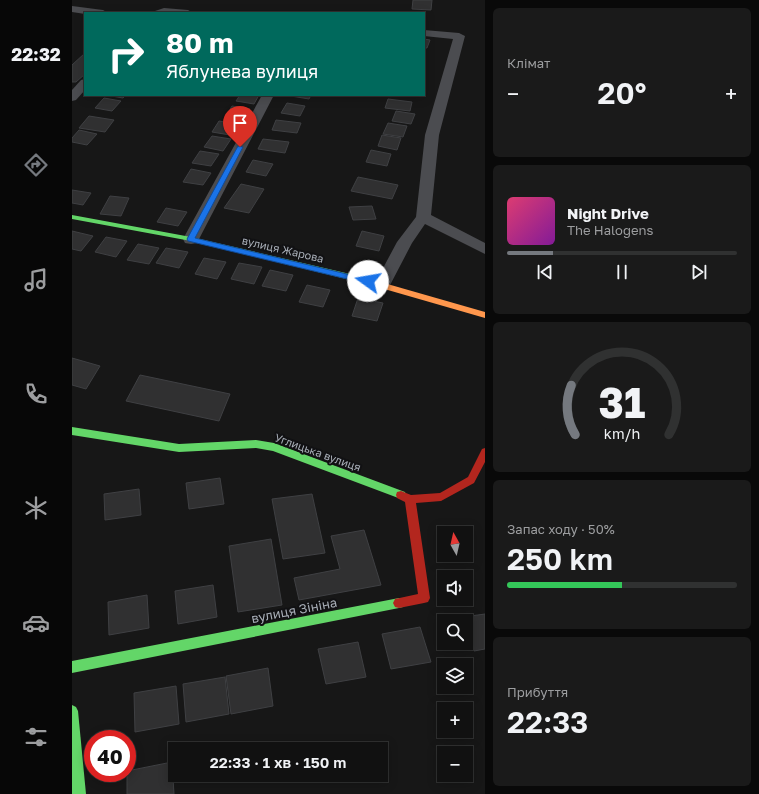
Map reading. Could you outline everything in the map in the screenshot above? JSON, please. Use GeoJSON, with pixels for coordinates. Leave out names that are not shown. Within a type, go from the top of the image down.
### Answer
{"type":"FeatureCollection","features":[{"type":"Feature","properties":{"kind":"street"},"geometry":{"type":"LineString","coordinates":[[72,9],[94,12]]}},
{"type":"Feature","properties":{"kind":"street"},"geometry":{"type":"LineString","coordinates":[[161,12],[176,12]]}},
{"type":"Feature","properties":{"kind":"street"},"geometry":{"type":"LineString","coordinates":[[382,285],[405,242],[423,218],[432,135],[459,36],[425,33]]}},
{"type":"Feature","properties":{"kind":"street"},"geometry":{"type":"LineString","coordinates":[[72,97],[84,84]]}},
{"type":"Feature","properties":{"kind":"street"},"geometry":{"type":"LineString","coordinates":[[191,239],[267,96]]}},
{"type":"Feature","properties":{"kind":"street","name":"вулиця Жарова"},"geometry":{"type":"LineString","coordinates":[[72,217],[191,239],[382,285],[485,315]]}},
{"type":"Feature","properties":{"kind":"street"},"geometry":{"type":"LineString","coordinates":[[423,218],[485,249]]}},
{"type":"Feature","properties":{"kind":"street","name":"Углицька вулиця"},"geometry":{"type":"LineString","coordinates":[[72,431],[178,448],[256,444],[274,447],[410,499],[441,497],[470,480],[485,452]]}},
{"type":"Feature","properties":{"kind":"street","name":"вулиця Зініна"},"geometry":{"type":"LineString","coordinates":[[72,667],[424,598],[410,499]]}},
{"type":"Feature","properties":{"kind":"street"},"geometry":{"type":"LineString","coordinates":[[72,711],[79,794]]}},
{"type":"Feature","properties":{"kind":"building"},"geometry":{"type":"Polygon","coordinates":[[[413,0],[432,0],[431,10],[412,9],[413,0]]]}},
{"type":"Feature","properties":{"kind":"building"},"geometry":{"type":"Polygon","coordinates":[[[425,39],[430,40],[427,48],[425,48],[425,39]]]}},
{"type":"Feature","properties":{"kind":"building"},"geometry":{"type":"Polygon","coordinates":[[[84,54],[84,75],[76,82],[72,82],[72,65],[84,54]]]}},
{"type":"Feature","properties":{"kind":"building"},"geometry":{"type":"Polygon","coordinates":[[[112,96],[125,96],[123,98],[112,96]]]}},
{"type":"Feature","properties":{"kind":"building"},"geometry":{"type":"Polygon","coordinates":[[[239,96],[258,96],[254,104],[236,101],[239,96]]]}},
{"type":"Feature","properties":{"kind":"building"},"geometry":{"type":"Polygon","coordinates":[[[291,96],[310,96],[309,99],[291,96]]]}},
{"type":"Feature","properties":{"kind":"building"},"geometry":{"type":"Polygon","coordinates":[[[104,98],[121,101],[112,111],[95,108],[104,98]]]}},
{"type":"Feature","properties":{"kind":"building"},"geometry":{"type":"Polygon","coordinates":[[[388,99],[412,102],[410,111],[385,108],[388,99]]]}},
{"type":"Feature","properties":{"kind":"building"},"geometry":{"type":"Polygon","coordinates":[[[287,103],[305,106],[300,116],[281,113],[287,103]]]}},
{"type":"Feature","properties":{"kind":"building"},"geometry":{"type":"Polygon","coordinates":[[[232,106],[250,109],[244,119],[226,116],[232,106]]]}},
{"type":"Feature","properties":{"kind":"building"},"geometry":{"type":"Polygon","coordinates":[[[396,111],[415,114],[411,124],[392,121],[396,111]]]}},
{"type":"Feature","properties":{"kind":"building"},"geometry":{"type":"Polygon","coordinates":[[[89,116],[114,120],[105,132],[79,128],[89,116]]]}},
{"type":"Feature","properties":{"kind":"building"},"geometry":{"type":"Polygon","coordinates":[[[276,120],[301,123],[297,133],[272,130],[276,120]]]}},
{"type":"Feature","properties":{"kind":"building"},"geometry":{"type":"Polygon","coordinates":[[[219,121],[237,124],[230,135],[212,132],[219,121]]]}},
{"type":"Feature","properties":{"kind":"building"},"geometry":{"type":"Polygon","coordinates":[[[388,123],[407,126],[403,137],[383,134],[388,123]]]}},
{"type":"Feature","properties":{"kind":"building"},"geometry":{"type":"Polygon","coordinates":[[[79,130],[97,134],[87,145],[72,142],[72,138],[79,130]]]}},
{"type":"Feature","properties":{"kind":"building"},"geometry":{"type":"Polygon","coordinates":[[[382,135],[401,138],[397,150],[378,146],[382,135]]]}},
{"type":"Feature","properties":{"kind":"building"},"geometry":{"type":"Polygon","coordinates":[[[212,136],[231,139],[223,151],[204,147],[212,136]]]}},
{"type":"Feature","properties":{"kind":"building"},"geometry":{"type":"Polygon","coordinates":[[[263,139],[289,142],[285,153],[258,149],[263,139]]]}},
{"type":"Feature","properties":{"kind":"building"},"geometry":{"type":"Polygon","coordinates":[[[371,150],[391,154],[387,166],[366,162],[371,150]]]}},
{"type":"Feature","properties":{"kind":"building"},"geometry":{"type":"Polygon","coordinates":[[[200,151],[219,154],[211,166],[192,163],[200,151]]]}},
{"type":"Feature","properties":{"kind":"building"},"geometry":{"type":"Polygon","coordinates":[[[253,160],[273,164],[266,176],[246,172],[253,160]]]}},
{"type":"Feature","properties":{"kind":"building"},"geometry":{"type":"Polygon","coordinates":[[[191,169],[211,173],[203,185],[183,182],[191,169]]]}},
{"type":"Feature","properties":{"kind":"building"},"geometry":{"type":"Polygon","coordinates":[[[358,177],[398,185],[392,199],[351,191],[358,177]]]}},
{"type":"Feature","properties":{"kind":"building"},"geometry":{"type":"Polygon","coordinates":[[[241,184],[264,189],[249,213],[224,208],[241,184]]]}},
{"type":"Feature","properties":{"kind":"building"},"geometry":{"type":"Polygon","coordinates":[[[72,190],[91,193],[83,205],[72,203],[72,190]]]}},
{"type":"Feature","properties":{"kind":"building"},"geometry":{"type":"Polygon","coordinates":[[[110,196],[129,198],[121,216],[100,214],[110,196]]]}},
{"type":"Feature","properties":{"kind":"building"},"geometry":{"type":"Polygon","coordinates":[[[372,206],[376,219],[353,220],[349,207],[372,206]]]}},
{"type":"Feature","properties":{"kind":"building"},"geometry":{"type":"Polygon","coordinates":[[[166,208],[187,212],[178,226],[157,222],[166,208]]]}},
{"type":"Feature","properties":{"kind":"building"},"geometry":{"type":"Polygon","coordinates":[[[72,231],[93,236],[81,251],[72,249],[72,231]]]}},
{"type":"Feature","properties":{"kind":"building"},"geometry":{"type":"Polygon","coordinates":[[[362,231],[384,236],[379,251],[356,246],[362,231]]]}},
{"type":"Feature","properties":{"kind":"building"},"geometry":{"type":"Polygon","coordinates":[[[106,237],[127,241],[116,257],[95,252],[106,237]]]}},
{"type":"Feature","properties":{"kind":"building"},"geometry":{"type":"Polygon","coordinates":[[[138,244],[159,248],[149,264],[127,260],[138,244]]]}},
{"type":"Feature","properties":{"kind":"building"},"geometry":{"type":"Polygon","coordinates":[[[166,248],[188,252],[179,268],[156,263],[166,248]]]}},
{"type":"Feature","properties":{"kind":"building"},"geometry":{"type":"Polygon","coordinates":[[[204,258],[226,262],[217,279],[195,274],[204,258]]]}},
{"type":"Feature","properties":{"kind":"building"},"geometry":{"type":"Polygon","coordinates":[[[239,263],[262,267],[254,284],[231,279],[239,263]]]}},
{"type":"Feature","properties":{"kind":"building"},"geometry":{"type":"Polygon","coordinates":[[[270,270],[293,275],[286,291],[262,286],[270,270]]]}},
{"type":"Feature","properties":{"kind":"building"},"geometry":{"type":"Polygon","coordinates":[[[307,285],[330,290],[323,307],[299,302],[307,285]]]}},
{"type":"Feature","properties":{"kind":"building"},"geometry":{"type":"Polygon","coordinates":[[[358,298],[383,303],[377,321],[352,316],[358,298]]]}},
{"type":"Feature","properties":{"kind":"building"},"geometry":{"type":"Polygon","coordinates":[[[72,358],[100,366],[86,389],[72,385],[72,358]]]}},
{"type":"Feature","properties":{"kind":"building"},"geometry":{"type":"Polygon","coordinates":[[[140,375],[230,394],[219,421],[126,401],[140,375]]]}},
{"type":"Feature","properties":{"kind":"building"},"geometry":{"type":"Polygon","coordinates":[[[220,478],[224,504],[189,509],[186,483],[220,478]]]}},
{"type":"Feature","properties":{"kind":"building"},"geometry":{"type":"Polygon","coordinates":[[[139,489],[141,515],[105,520],[104,494],[139,489]]]}},
{"type":"Feature","properties":{"kind":"building"},"geometry":{"type":"Polygon","coordinates":[[[312,494],[325,553],[283,559],[272,499],[312,494]]]}},
{"type":"Feature","properties":{"kind":"building"},"geometry":{"type":"Polygon","coordinates":[[[364,530],[381,585],[299,600],[294,578],[340,569],[331,536],[364,530]]]}},
{"type":"Feature","properties":{"kind":"building"},"geometry":{"type":"Polygon","coordinates":[[[271,539],[282,605],[238,612],[229,546],[271,539]]]}},
{"type":"Feature","properties":{"kind":"building"},"geometry":{"type":"Polygon","coordinates":[[[213,585],[217,617],[178,624],[175,591],[213,585]]]}},
{"type":"Feature","properties":{"kind":"building"},"geometry":{"type":"Polygon","coordinates":[[[147,595],[149,628],[109,635],[108,602],[147,595]]]}},
{"type":"Feature","properties":{"kind":"building"},"geometry":{"type":"Polygon","coordinates":[[[485,614],[485,649],[474,651],[473,616],[485,614]]]}},
{"type":"Feature","properties":{"kind":"building"},"geometry":{"type":"Polygon","coordinates":[[[420,627],[431,662],[391,669],[382,634],[420,627]]]}},
{"type":"Feature","properties":{"kind":"building"},"geometry":{"type":"Polygon","coordinates":[[[358,642],[366,677],[326,684],[318,649],[358,642]]]}},
{"type":"Feature","properties":{"kind":"building"},"geometry":{"type":"Polygon","coordinates":[[[268,668],[273,706],[231,714],[226,676],[268,668]]]}},
{"type":"Feature","properties":{"kind":"building"},"geometry":{"type":"Polygon","coordinates":[[[225,677],[229,714],[186,722],[183,684],[225,677]]]}},
{"type":"Feature","properties":{"kind":"building"},"geometry":{"type":"Polygon","coordinates":[[[176,686],[179,724],[136,732],[134,693],[176,686]]]}},
{"type":"Feature","properties":{"kind":"building"},"geometry":{"type":"Polygon","coordinates":[[[168,763],[168,782],[173,782],[174,794],[127,794],[127,782],[136,782],[136,769],[168,763]]]}},
{"type":"Feature","properties":{"kind":"traffic: fast"},"geometry":{"type":"LineString","coordinates":[[72,217],[191,239],[363,280]]}},
{"type":"Feature","properties":{"kind":"traffic: fast"},"geometry":{"type":"LineString","coordinates":[[72,431],[179,448],[256,444],[274,447],[401,495]]}},
{"type":"Feature","properties":{"kind":"traffic: fast"},"geometry":{"type":"LineString","coordinates":[[72,667],[399,603]]}},
{"type":"Feature","properties":{"kind":"traffic: fast"},"geometry":{"type":"LineString","coordinates":[[72,711],[79,794]]}},
{"type":"Feature","properties":{"kind":"traffic: slow"},"geometry":{"type":"LineString","coordinates":[[363,280],[485,315]]}},
{"type":"Feature","properties":{"kind":"traffic: jam"},"geometry":{"type":"LineString","coordinates":[[401,495],[410,499],[441,497],[471,480],[485,452]]}},
{"type":"Feature","properties":{"kind":"traffic: jam"},"geometry":{"type":"LineString","coordinates":[[399,603],[424,598],[410,499]]}},
{"type":"Feature","properties":{"kind":"route"},"geometry":{"type":"LineString","coordinates":[[240,147],[191,239],[368,281]]}}]}
